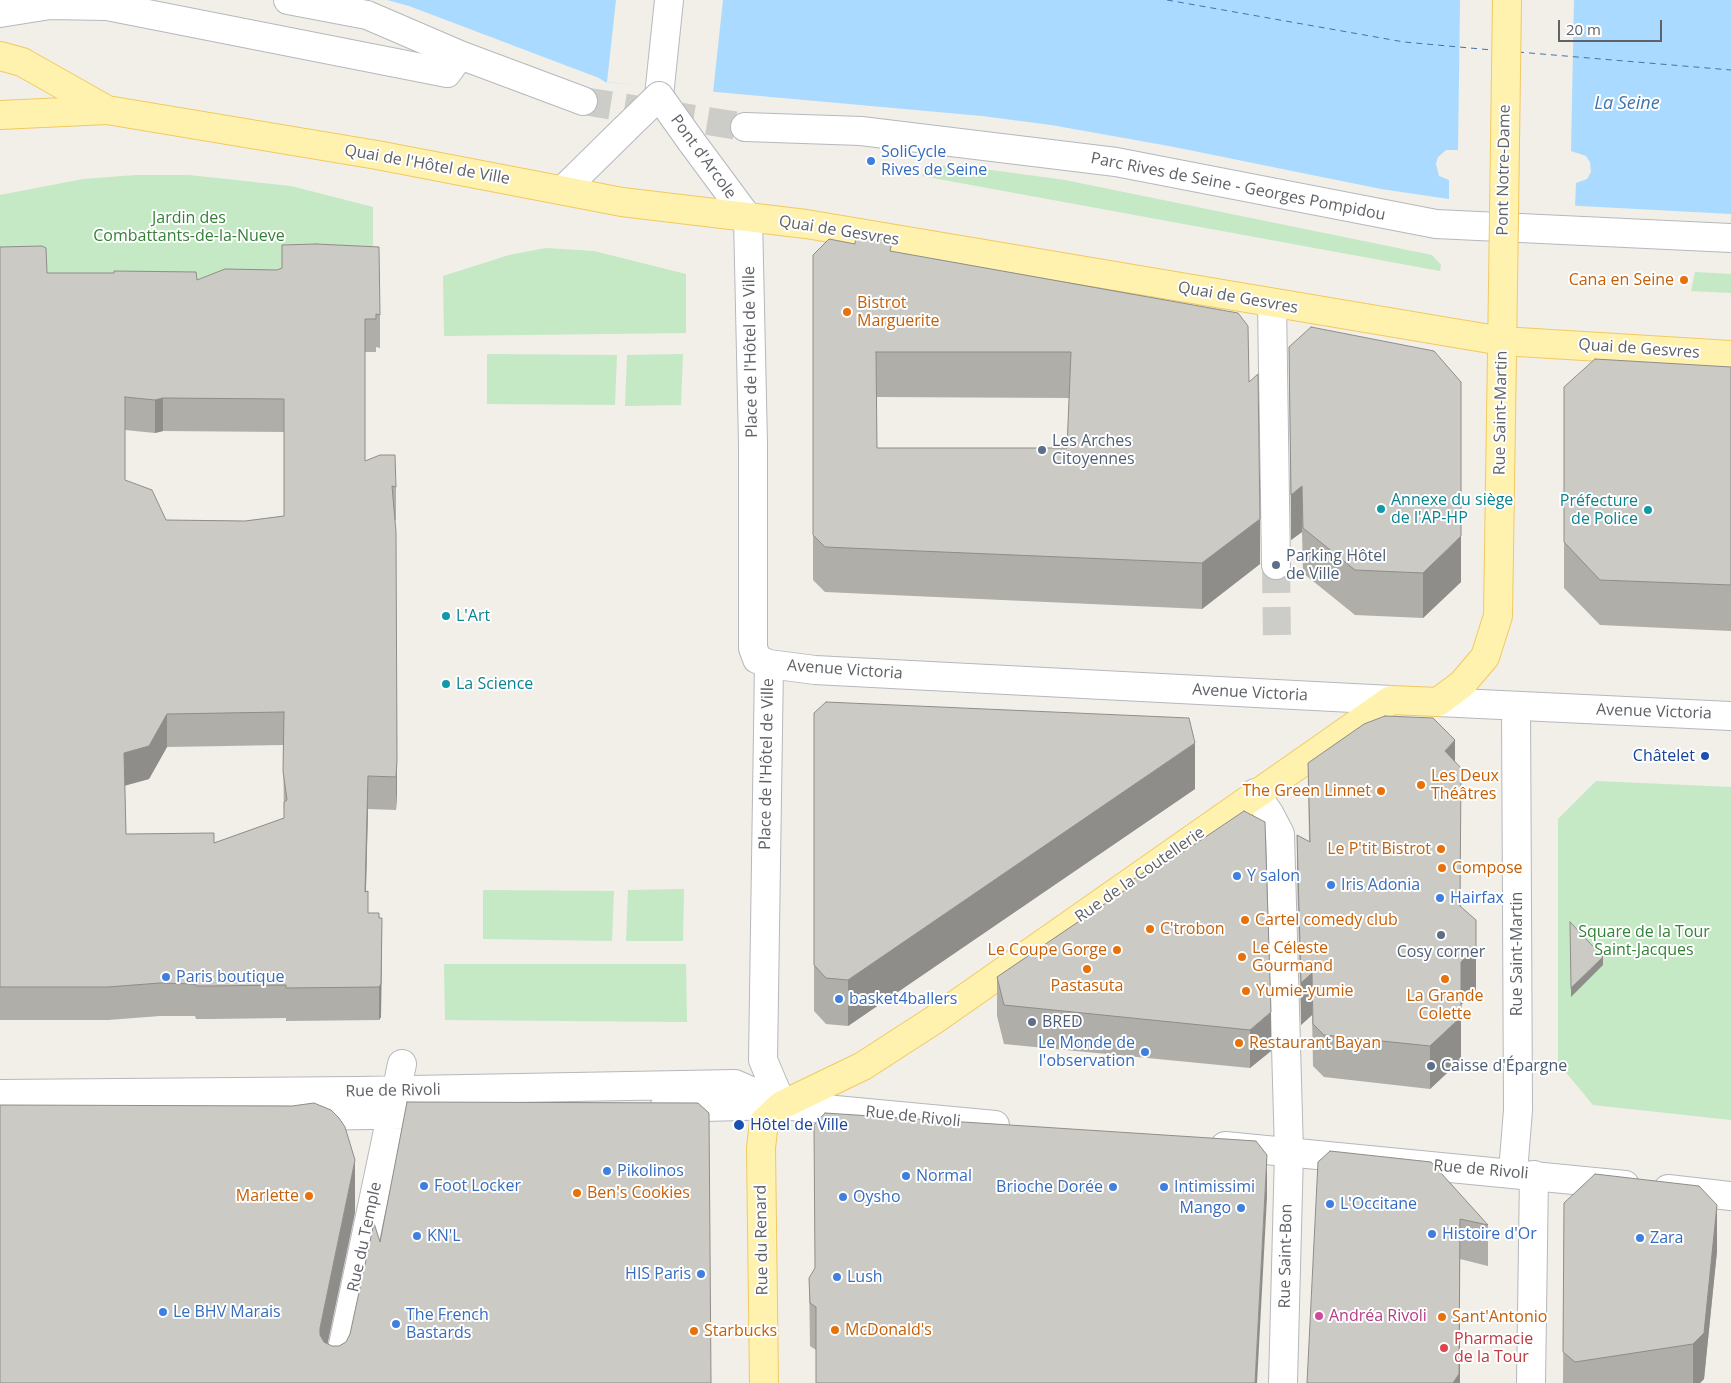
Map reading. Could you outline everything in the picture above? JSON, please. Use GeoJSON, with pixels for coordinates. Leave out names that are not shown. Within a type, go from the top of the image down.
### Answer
{"type":"FeatureCollection","features":[{"type":"Feature","properties":{"kind":"main road","name":"Pont Notre-Dame"},"geometry":{"type":"LineString","coordinates":[[1502,341],[1507,0]]}},
{"type":"Feature","properties":{"kind":"main road","name":"Quai de l'Hôtel de Ville"},"geometry":{"type":"LineString","coordinates":[[0,56],[22,62],[107,110]]}},
{"type":"Feature","properties":{"kind":"main road","name":"Quai de l'Hôtel de Ville"},"geometry":{"type":"LineString","coordinates":[[0,115],[107,110],[377,155],[622,202],[748,218]]}},
{"type":"Feature","properties":{"kind":"main road","name":"Quai de Gesvres"},"geometry":{"type":"LineString","coordinates":[[748,218],[806,224],[1272,304],[1502,341],[1731,355]]}},
{"type":"Feature","properties":{"kind":"main road","name":"Rue Saint-Martin"},"geometry":{"type":"LineString","coordinates":[[1438,702],[1462,684],[1486,657],[1498,616],[1502,341]]}},
{"type":"Feature","properties":{"kind":"main road","name":"Avenue Victoria"},"geometry":{"type":"LineString","coordinates":[[1391,700],[1438,702]]}},
{"type":"Feature","properties":{"kind":"main road","name":"Rue de la Coutellerie"},"geometry":{"type":"LineString","coordinates":[[782,1105],[863,1066],[926,1025],[1255,793],[1391,700]]}},
{"type":"Feature","properties":{"kind":"main road","name":"Rue du Renard"},"geometry":{"type":"LineString","coordinates":[[764,1383],[761,1148],[764,1122],[782,1105]]}},
{"type":"Feature","properties":{"kind":"street"},"geometry":{"type":"LineString","coordinates":[[288,0],[367,15],[460,55],[583,102]]}},
{"type":"Feature","properties":{"kind":"street"},"geometry":{"type":"LineString","coordinates":[[659,96],[669,0]]}},
{"type":"Feature","properties":{"kind":"street"},"geometry":{"type":"LineString","coordinates":[[0,13],[50,5],[107,6],[447,73],[460,55]]}},
{"type":"Feature","properties":{"kind":"street","name":"Pont d'Arcole"},"geometry":{"type":"LineString","coordinates":[[563,190],[659,96],[748,218]]}},
{"type":"Feature","properties":{"kind":"street","name":"Parc Rives de Seine - Georges Pompidou"},"geometry":{"type":"LineString","coordinates":[[745,127],[860,131],[1116,162],[1436,224],[1731,238]]}},
{"type":"Feature","properties":{"kind":"street","name":"Place de l'Hôtel de Ville"},"geometry":{"type":"LineString","coordinates":[[748,218],[753,444],[753,648],[757,659],[768,664],[763,1060],[782,1105]]}},
{"type":"Feature","properties":{"kind":"street"},"geometry":{"type":"LineString","coordinates":[[1272,304],[1276,565]]}},
{"type":"Feature","properties":{"kind":"street","name":"Avenue Victoria"},"geometry":{"type":"LineString","coordinates":[[768,664],[825,671],[1391,700]]}},
{"type":"Feature","properties":{"kind":"street","name":"Avenue Victoria"},"geometry":{"type":"LineString","coordinates":[[1438,702],[1731,716]]}},
{"type":"Feature","properties":{"kind":"street","name":"Rue Saint-Martin"},"geometry":{"type":"LineString","coordinates":[[1516,706],[1518,1110],[1524,1174],[1531,1383]]}},
{"type":"Feature","properties":{"kind":"street","name":"Rue Saint-Bon"},"geometry":{"type":"LineString","coordinates":[[1255,793],[1269,813],[1280,834],[1288,1141],[1283,1383]]}},
{"type":"Feature","properties":{"kind":"street","name":"Rue du Temple"},"geometry":{"type":"LineString","coordinates":[[335,1383],[402,1064]]}},
{"type":"Feature","properties":{"kind":"street","name":"Rue de Rivoli"},"geometry":{"type":"LineString","coordinates":[[0,1117],[394,1103],[735,1084],[782,1105],[1023,1128]]}},
{"type":"Feature","properties":{"kind":"street","name":"Rue de Rivoli"},"geometry":{"type":"LineString","coordinates":[[0,1094],[394,1103]]}},
{"type":"Feature","properties":{"kind":"street","name":"Rue de Rivoli"},"geometry":{"type":"LineString","coordinates":[[1202,1144],[1288,1141],[1524,1174],[1731,1196]]}},
{"type":"Feature","properties":{"kind":"green space"},"geometry":{"type":"Polygon","coordinates":[[[929,165],[977,168],[1065,180],[1432,255],[1441,265],[1440,271],[922,176],[929,165]]]}},
{"type":"Feature","properties":{"kind":"green space","name":"Jardin des Combattants-de-la-Nueve"},"geometry":{"type":"Polygon","coordinates":[[[136,175],[189,175],[291,186],[373,207],[373,254],[286,280],[0,281],[0,195],[83,179],[136,175]]]}},
{"type":"Feature","properties":{"kind":"green space"},"geometry":{"type":"Polygon","coordinates":[[[546,248],[594,251],[686,274],[686,333],[444,336],[443,276],[509,255],[546,248]]]}},
{"type":"Feature","properties":{"kind":"green space"},"geometry":{"type":"Polygon","coordinates":[[[1695,272],[1731,274],[1731,293],[1691,291],[1695,272]]]}},
{"type":"Feature","properties":{"kind":"green space"},"geometry":{"type":"Polygon","coordinates":[[[487,354],[617,355],[615,405],[487,404],[487,354]]]}},
{"type":"Feature","properties":{"kind":"green space"},"geometry":{"type":"Polygon","coordinates":[[[683,354],[681,405],[625,406],[627,355],[683,354]]]}},
{"type":"Feature","properties":{"kind":"green space","name":"Square de la Tour Saint-Jacques"},"geometry":{"type":"Polygon","coordinates":[[[1596,781],[1731,787],[1731,1120],[1593,1105],[1558,1063],[1558,819],[1596,781]]]}},
{"type":"Feature","properties":{"kind":"green space"},"geometry":{"type":"Polygon","coordinates":[[[684,889],[683,941],[626,941],[628,890],[684,889]]]}},
{"type":"Feature","properties":{"kind":"green space"},"geometry":{"type":"Polygon","coordinates":[[[483,890],[614,891],[612,941],[483,939],[483,890]]]}},
{"type":"Feature","properties":{"kind":"green space"},"geometry":{"type":"Polygon","coordinates":[[[444,964],[686,964],[687,1022],[445,1020],[444,964]]]}},
{"type":"Feature","properties":{"kind":"water","name":"La Seine"},"geometry":{"type":"Polygon","coordinates":[[[387,0],[1731,0],[1731,214],[1449,199],[1381,189],[1169,146],[1051,125],[982,116],[605,82],[599,78],[409,6],[387,0]]]}},
{"type":"Feature","properties":{"kind":"pier"},"geometry":{"type":"Polygon","coordinates":[[[616,0],[723,0],[713,93],[607,82],[616,0]]]}},
{"type":"Feature","properties":{"kind":"pier"},"geometry":{"type":"Polygon","coordinates":[[[1460,0],[1574,0],[1571,151],[1586,156],[1590,162],[1591,172],[1587,179],[1576,183],[1575,208],[1449,202],[1449,180],[1439,176],[1436,164],[1438,157],[1446,150],[1458,150],[1460,0]]]}},
{"type":"Feature","properties":{"kind":"building"},"geometry":{"type":"Polygon","coordinates":[[[856,235],[892,242],[890,251],[1238,313],[1248,326],[1249,382],[1258,374],[1260,519],[1202,563],[825,547],[813,535],[813,255],[829,239],[855,244],[856,235]],[[876,352],[877,448],[1067,448],[1071,352],[876,352]]]}},
{"type":"Feature","properties":{"kind":"building"},"geometry":{"type":"Polygon","coordinates":[[[316,244],[379,247],[380,315],[376,314],[376,319],[365,319],[365,461],[380,455],[395,455],[396,487],[392,486],[396,532],[397,760],[396,777],[368,776],[365,892],[368,891],[368,913],[379,913],[379,918],[382,918],[381,984],[379,987],[286,988],[286,985],[196,986],[195,984],[160,983],[108,987],[0,987],[0,247],[42,246],[46,248],[47,273],[114,273],[114,271],[196,272],[197,280],[225,269],[277,270],[282,268],[282,245],[316,244]],[[125,397],[125,480],[152,490],[166,520],[245,521],[284,516],[284,399],[163,398],[155,400],[125,397]],[[284,712],[167,714],[149,746],[124,753],[126,834],[214,833],[214,843],[284,818],[284,802],[287,800],[283,771],[284,712]]]}},
{"type":"Feature","properties":{"kind":"building","name":"Annexe du siège de l'AP-HP"},"geometry":{"type":"Polygon","coordinates":[[[1311,327],[1434,351],[1461,382],[1461,536],[1423,573],[1355,570],[1303,528],[1302,486],[1291,495],[1289,347],[1311,327]]]}},
{"type":"Feature","properties":{"kind":"building","name":"Préfecture de Police"},"geometry":{"type":"Polygon","coordinates":[[[1595,359],[1731,367],[1731,585],[1600,580],[1564,542],[1564,387],[1595,359]]]}},
{"type":"Feature","properties":{"kind":"building"},"geometry":{"type":"Polygon","coordinates":[[[826,702],[1189,718],[1195,743],[848,980],[826,978],[814,965],[814,713],[826,702]]]}},
{"type":"Feature","properties":{"kind":"building"},"geometry":{"type":"Polygon","coordinates":[[[1385,716],[1433,718],[1455,740],[1445,751],[1461,768],[1460,906],[1476,920],[1476,947],[1461,962],[1461,1017],[1430,1046],[1324,1035],[1313,1024],[1312,973],[1301,983],[1297,835],[1310,842],[1308,763],[1364,724],[1385,716]]]}},
{"type":"Feature","properties":{"kind":"building"},"geometry":{"type":"Polygon","coordinates":[[[1244,811],[1265,822],[1271,1012],[1250,1030],[1004,1005],[997,977],[1128,888],[1126,884],[1155,865],[1158,869],[1244,811]]]}},
{"type":"Feature","properties":{"kind":"building"},"geometry":{"type":"Polygon","coordinates":[[[1570,922],[1603,957],[1571,988],[1570,922]]]}},
{"type":"Feature","properties":{"kind":"building"},"geometry":{"type":"Polygon","coordinates":[[[407,1102],[698,1103],[709,1113],[711,1383],[0,1383],[0,1105],[292,1106],[314,1103],[331,1110],[345,1127],[355,1160],[320,1328],[320,1335],[324,1342],[332,1346],[339,1346],[346,1342],[350,1334],[374,1223],[380,1242],[407,1102]]]}},
{"type":"Feature","properties":{"kind":"building"},"geometry":{"type":"Polygon","coordinates":[[[825,1113],[1256,1141],[1267,1155],[1255,1383],[816,1383],[816,1307],[810,1303],[809,1278],[815,1268],[814,1125],[825,1113]]]}},
{"type":"Feature","properties":{"kind":"building"},"geometry":{"type":"Polygon","coordinates":[[[1330,1151],[1431,1162],[1488,1225],[1460,1219],[1459,1374],[1453,1383],[1307,1383],[1318,1162],[1330,1151]]]}},
{"type":"Feature","properties":{"kind":"building"},"geometry":{"type":"Polygon","coordinates":[[[1595,1174],[1699,1186],[1717,1205],[1704,1333],[1693,1344],[1575,1362],[1563,1352],[1564,1203],[1595,1174]]]}},
{"type":"Feature","properties":{"kind":"ferry route"},"geometry":{"type":"LineString","coordinates":[[1167,0],[1404,42],[1492,50]]}},
{"type":"Feature","properties":{"kind":"ferry route"},"geometry":{"type":"LineString","coordinates":[[1518,52],[1731,70]]}},
{"type":"Feature","properties":{"kind":"tunnel"},"geometry":{"type":"LineString","coordinates":[[583,101],[745,127]]}},
{"type":"Feature","properties":{"kind":"tunnel"},"geometry":{"type":"LineString","coordinates":[[1276,565],[1277,643]]}},
{"type":"Feature","properties":{"kind":"place","name":"SoliCycle Rives de Seine"},"geometry":{"type":"Point","coordinates":[871,161]}},
{"type":"Feature","properties":{"kind":"place","name":"Cana en Seine"},"geometry":{"type":"Point","coordinates":[1684,280]}},
{"type":"Feature","properties":{"kind":"place","name":"Bistrot Marguerite"},"geometry":{"type":"Point","coordinates":[847,312]}},
{"type":"Feature","properties":{"kind":"place","name":"Les Arches Citoyennes"},"geometry":{"type":"Point","coordinates":[1042,450]}},
{"type":"Feature","properties":{"kind":"place","name":"Annexe du siège de l'AP-HP"},"geometry":{"type":"Point","coordinates":[1381,509]}},
{"type":"Feature","properties":{"kind":"place","name":"Préfecture de Police"},"geometry":{"type":"Point","coordinates":[1648,510]}},
{"type":"Feature","properties":{"kind":"place","name":"Parking Hôtel de Ville"},"geometry":{"type":"Point","coordinates":[1276,565]}},
{"type":"Feature","properties":{"kind":"place","name":"L'Art"},"geometry":{"type":"Point","coordinates":[446,616]}},
{"type":"Feature","properties":{"kind":"place","name":"La Science"},"geometry":{"type":"Point","coordinates":[446,684]}},
{"type":"Feature","properties":{"kind":"place","name":"Châtelet"},"geometry":{"type":"Point","coordinates":[1705,756]}},
{"type":"Feature","properties":{"kind":"place","name":"Les Deux Théâtres"},"geometry":{"type":"Point","coordinates":[1421,785]}},
{"type":"Feature","properties":{"kind":"place","name":"The Green Linnet"},"geometry":{"type":"Point","coordinates":[1381,791]}},
{"type":"Feature","properties":{"kind":"place","name":"Le P'tit Bistrot"},"geometry":{"type":"Point","coordinates":[1441,849]}},
{"type":"Feature","properties":{"kind":"place","name":"Compose"},"geometry":{"type":"Point","coordinates":[1442,868]}},
{"type":"Feature","properties":{"kind":"place","name":"Y salon"},"geometry":{"type":"Point","coordinates":[1237,876]}},
{"type":"Feature","properties":{"kind":"place","name":"Iris Adonia"},"geometry":{"type":"Point","coordinates":[1331,885]}},
{"type":"Feature","properties":{"kind":"place","name":"Hairfax"},"geometry":{"type":"Point","coordinates":[1440,898]}},
{"type":"Feature","properties":{"kind":"place","name":"Cartel comedy club"},"geometry":{"type":"Point","coordinates":[1245,920]}},
{"type":"Feature","properties":{"kind":"place","name":"C'trobon"},"geometry":{"type":"Point","coordinates":[1150,929]}},
{"type":"Feature","properties":{"kind":"place","name":"Cosy corner"},"geometry":{"type":"Point","coordinates":[1441,935]}},
{"type":"Feature","properties":{"kind":"place","name":"Le Coupe Gorge"},"geometry":{"type":"Point","coordinates":[1117,950]}},
{"type":"Feature","properties":{"kind":"place","name":"Le Céleste Gourmand"},"geometry":{"type":"Point","coordinates":[1242,957]}},
{"type":"Feature","properties":{"kind":"place","name":"Pastasuta"},"geometry":{"type":"Point","coordinates":[1087,969]}},
{"type":"Feature","properties":{"kind":"place","name":"Paris boutique"},"geometry":{"type":"Point","coordinates":[166,977]}},
{"type":"Feature","properties":{"kind":"place","name":"La Grande Colette"},"geometry":{"type":"Point","coordinates":[1445,979]}},
{"type":"Feature","properties":{"kind":"place","name":"Yumie-yumie"},"geometry":{"type":"Point","coordinates":[1246,991]}},
{"type":"Feature","properties":{"kind":"place","name":"basket4ballers"},"geometry":{"type":"Point","coordinates":[839,999]}},
{"type":"Feature","properties":{"kind":"place","name":"BRED"},"geometry":{"type":"Point","coordinates":[1032,1022]}},
{"type":"Feature","properties":{"kind":"place","name":"Restaurant Bayan"},"geometry":{"type":"Point","coordinates":[1239,1043]}},
{"type":"Feature","properties":{"kind":"place","name":"Le Monde de l'observation"},"geometry":{"type":"Point","coordinates":[1145,1052]}},
{"type":"Feature","properties":{"kind":"place","name":"Caisse d'Épargne"},"geometry":{"type":"Point","coordinates":[1431,1066]}},
{"type":"Feature","properties":{"kind":"place","name":"Hôtel de Ville"},"geometry":{"type":"Point","coordinates":[739,1125]}},
{"type":"Feature","properties":{"kind":"place","name":"Pikolinos"},"geometry":{"type":"Point","coordinates":[607,1171]}},
{"type":"Feature","properties":{"kind":"place","name":"Normal"},"geometry":{"type":"Point","coordinates":[906,1176]}},
{"type":"Feature","properties":{"kind":"place","name":"Foot Locker"},"geometry":{"type":"Point","coordinates":[424,1186]}},
{"type":"Feature","properties":{"kind":"place","name":"Brioche Dorée"},"geometry":{"type":"Point","coordinates":[1113,1187]}},
{"type":"Feature","properties":{"kind":"place","name":"Intimissimi"},"geometry":{"type":"Point","coordinates":[1164,1187]}},
{"type":"Feature","properties":{"kind":"place","name":"Ben's Cookies"},"geometry":{"type":"Point","coordinates":[577,1193]}},
{"type":"Feature","properties":{"kind":"place","name":"Marlette"},"geometry":{"type":"Point","coordinates":[309,1196]}},
{"type":"Feature","properties":{"kind":"place","name":"Oysho"},"geometry":{"type":"Point","coordinates":[843,1197]}},
{"type":"Feature","properties":{"kind":"place","name":"L'Occitane"},"geometry":{"type":"Point","coordinates":[1330,1204]}},
{"type":"Feature","properties":{"kind":"place","name":"Mango"},"geometry":{"type":"Point","coordinates":[1241,1208]}},
{"type":"Feature","properties":{"kind":"place","name":"Histoire d'Or"},"geometry":{"type":"Point","coordinates":[1432,1234]}},
{"type":"Feature","properties":{"kind":"place","name":"KN'L"},"geometry":{"type":"Point","coordinates":[417,1236]}},
{"type":"Feature","properties":{"kind":"place","name":"Zara"},"geometry":{"type":"Point","coordinates":[1640,1238]}},
{"type":"Feature","properties":{"kind":"place","name":"HIS Paris"},"geometry":{"type":"Point","coordinates":[701,1274]}},
{"type":"Feature","properties":{"kind":"place","name":"Lush"},"geometry":{"type":"Point","coordinates":[837,1277]}},
{"type":"Feature","properties":{"kind":"place","name":"Le BHV Marais"},"geometry":{"type":"Point","coordinates":[163,1312]}},
{"type":"Feature","properties":{"kind":"place","name":"Andréa Rivoli"},"geometry":{"type":"Point","coordinates":[1319,1316]}},
{"type":"Feature","properties":{"kind":"place","name":"Sant'Antonio"},"geometry":{"type":"Point","coordinates":[1442,1317]}},
{"type":"Feature","properties":{"kind":"place","name":"The French Bastards"},"geometry":{"type":"Point","coordinates":[396,1324]}},
{"type":"Feature","properties":{"kind":"place","name":"McDonald's"},"geometry":{"type":"Point","coordinates":[835,1330]}},
{"type":"Feature","properties":{"kind":"place","name":"Starbucks"},"geometry":{"type":"Point","coordinates":[694,1331]}},
{"type":"Feature","properties":{"kind":"place","name":"Pharmacie de la Tour"},"geometry":{"type":"Point","coordinates":[1444,1348]}}]}
